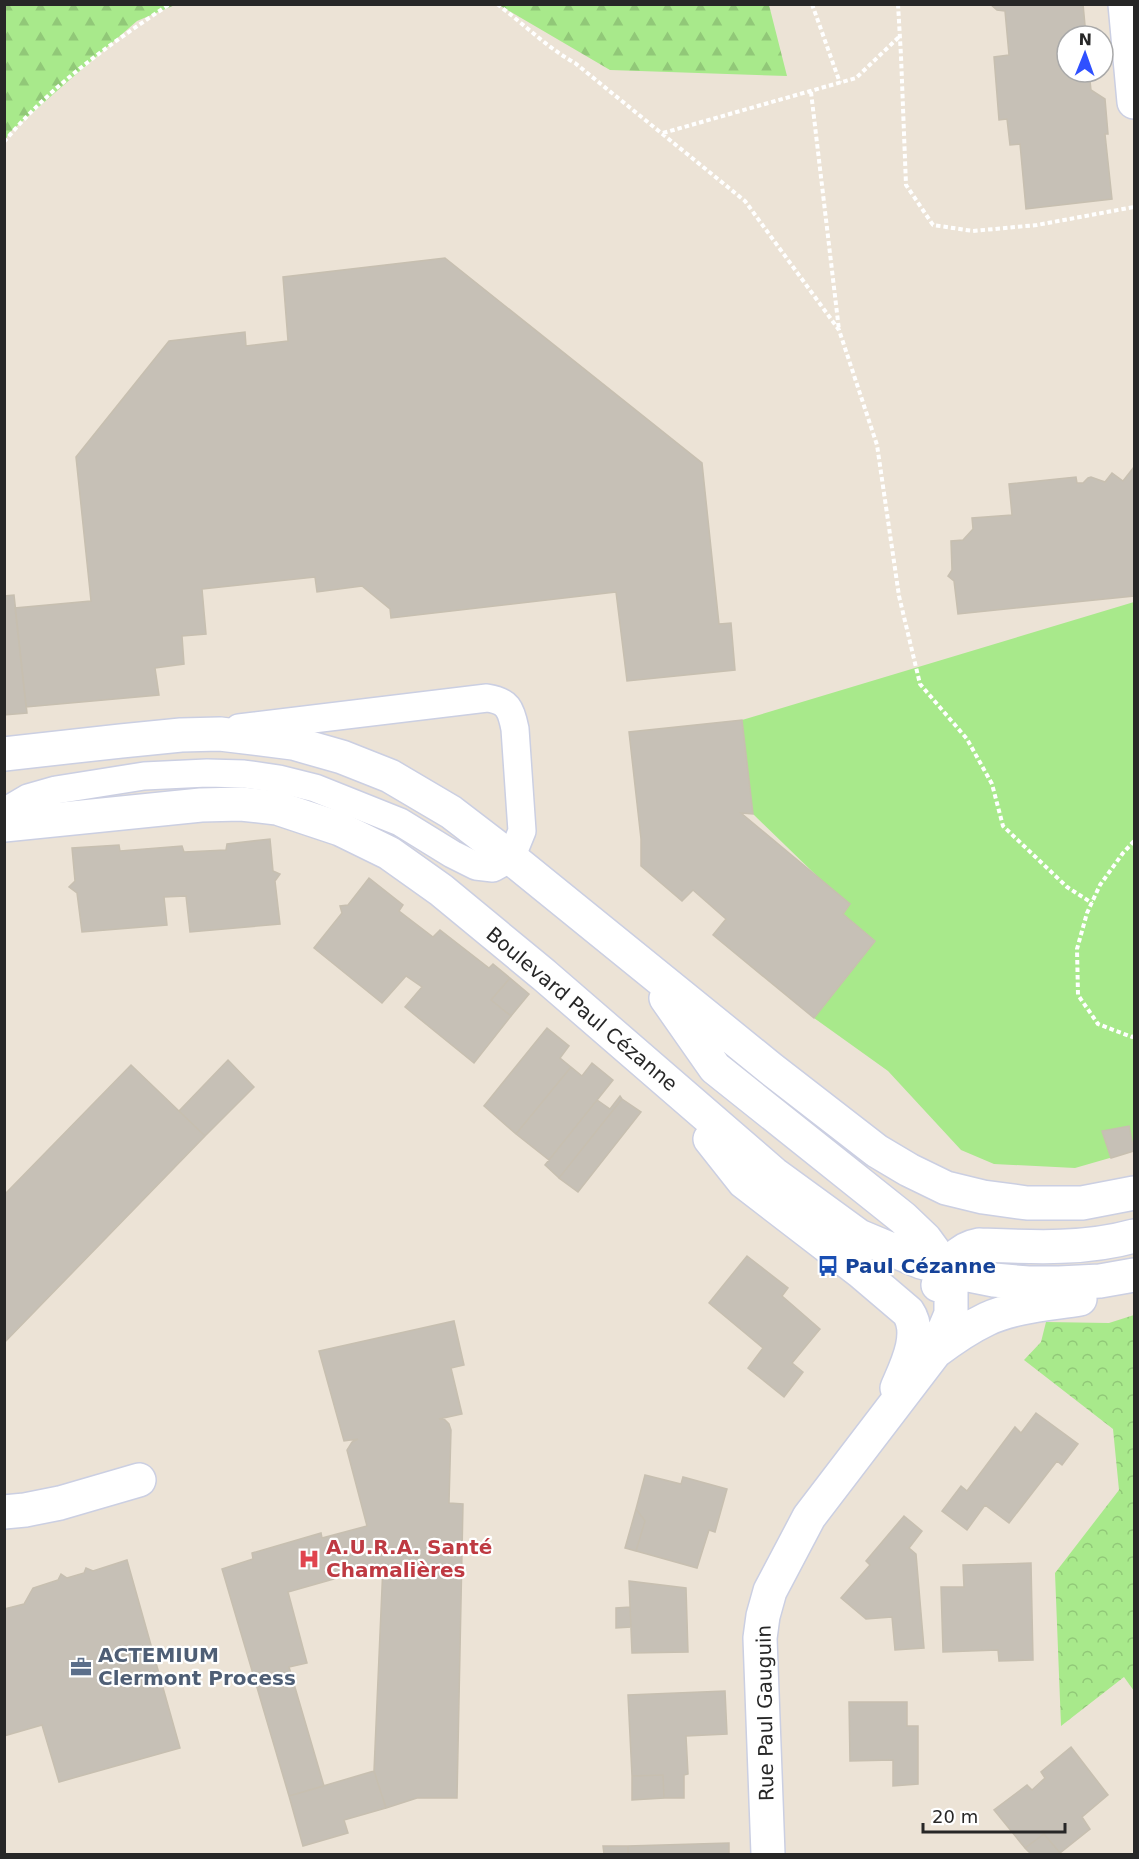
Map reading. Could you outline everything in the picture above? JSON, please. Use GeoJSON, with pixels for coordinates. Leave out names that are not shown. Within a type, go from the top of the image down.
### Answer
{"type":"FeatureCollection","features":[{"type":"Feature","properties":{"kind":"street"},"geometry":{"type":"LineString","coordinates":[[1125,4],[1134,102]]}},
{"type":"Feature","properties":{"kind":"street"},"geometry":{"type":"LineString","coordinates":[[4,754],[181,735],[220,735],[293,743],[342,757],[390,776],[451,812],[877,1151],[909,1170],[946,1188],[982,1197],[1027,1203],[1082,1203],[1134,1193]]}},
{"type":"Feature","properties":{"kind":"street","name":"Boulevard Paul Cézanne"},"geometry":{"type":"LineString","coordinates":[[4,825],[201,805],[241,804],[277,808],[340,829],[389,853],[441,890],[544,975],[774,1174],[859,1236],[921,1262],[994,1280],[1028,1283],[1100,1281],[1134,1275]]}},
{"type":"Feature","properties":{"kind":"street"},"geometry":{"type":"LineString","coordinates":[[642,965],[715,1068],[903,1218],[925,1239],[947,1269]]}},
{"type":"Feature","properties":{"kind":"street","name":"Rue Paul Gauguin"},"geometry":{"type":"LineString","coordinates":[[658,1074],[744,1182],[861,1272],[908,1312],[912,1318],[921,1359]]}},
{"type":"Feature","properties":{"kind":"street"},"geometry":{"type":"LineString","coordinates":[[921,1359],[923,1335],[938,1285],[960,1251],[980,1245],[1044,1247],[1088,1245],[1134,1236]]}},
{"type":"Feature","properties":{"kind":"street","name":"Rue Paul Gauguin"},"geometry":{"type":"LineString","coordinates":[[768,1854],[760,1638],[770,1591],[809,1518],[880,1425],[951,1314],[951,1289],[947,1269]]}},
{"type":"Feature","properties":{"kind":"street"},"geometry":{"type":"LineString","coordinates":[[921,1359],[961,1332],[989,1318],[1021,1309],[1111,1293],[1134,1284]]}},
{"type":"Feature","properties":{"kind":"street"},"geometry":{"type":"LineString","coordinates":[[4,1512],[60,1503],[139,1480]]}},
{"type":"Feature","properties":{"kind":"lane"},"geometry":{"type":"LineString","coordinates":[[4,812],[28,798],[67,788],[144,776],[244,774],[279,779],[315,788],[350,801],[400,822],[476,866],[493,868],[511,858],[522,831],[515,729],[512,713],[498,700],[487,698],[181,735]]}},
{"type":"Feature","properties":{"kind":"path"},"geometry":{"type":"LineString","coordinates":[[4,142],[34,108],[99,54],[170,4]]}},
{"type":"Feature","properties":{"kind":"path"},"geometry":{"type":"LineString","coordinates":[[496,4],[540,41],[575,63],[745,201],[839,330]]}},
{"type":"Feature","properties":{"kind":"path"},"geometry":{"type":"LineString","coordinates":[[812,4],[840,83]]}},
{"type":"Feature","properties":{"kind":"path"},"geometry":{"type":"LineString","coordinates":[[898,4],[906,185],[933,225],[973,231],[1037,225],[1134,207]]}},
{"type":"Feature","properties":{"kind":"path"},"geometry":{"type":"LineString","coordinates":[[662,133],[855,78],[900,36]]}},
{"type":"Feature","properties":{"kind":"path"},"geometry":{"type":"LineString","coordinates":[[811,92],[839,330],[877,445],[899,596],[920,684],[967,739],[993,784],[1004,826],[1067,887],[1092,903]]}},
{"type":"Feature","properties":{"kind":"path"},"geometry":{"type":"LineString","coordinates":[[1134,841],[1100,885],[1087,913],[1077,949],[1078,995],[1098,1023],[1134,1036]]}},
{"type":"Feature","properties":{"kind":"green space"},"geometry":{"type":"Polygon","coordinates":[[[5,4],[175,5],[137,21],[9,133],[5,141],[5,4]]]}},
{"type":"Feature","properties":{"kind":"green space"},"geometry":{"type":"Polygon","coordinates":[[[499,5],[769,5],[787,76],[610,70],[499,5]]]}},
{"type":"Feature","properties":{"kind":"green space"},"geometry":{"type":"Polygon","coordinates":[[[1134,602],[1134,1151],[1075,1168],[994,1164],[961,1150],[888,1071],[814,1018],[875,941],[843,914],[850,904],[819,878],[753,814],[742,720],[1134,602]]]}},
{"type":"Feature","properties":{"kind":"green space"},"geometry":{"type":"Polygon","coordinates":[[[1134,1315],[1134,1691],[1124,1677],[1061,1726],[1055,1573],[1119,1490],[1113,1429],[1024,1360],[1041,1342],[1046,1322],[1109,1323],[1134,1315]]]}},
{"type":"Feature","properties":{"kind":"building"},"geometry":{"type":"Polygon","coordinates":[[[990,4],[1083,4],[1085,24],[1055,24],[1055,84],[1090,84],[1091,90],[1105,99],[1108,134],[1105,134],[1112,199],[1026,209],[1020,144],[1010,145],[1007,119],[999,120],[994,57],[1009,55],[1005,11],[997,10],[990,4]]]}},
{"type":"Feature","properties":{"kind":"building"},"geometry":{"type":"Polygon","coordinates":[[[445,258],[702,463],[719,624],[731,623],[735,670],[627,681],[616,592],[391,618],[390,609],[362,586],[317,592],[315,577],[202,589],[206,634],[182,636],[184,664],[155,668],[159,695],[26,707],[15,608],[91,601],[76,457],[169,341],[245,332],[246,346],[288,341],[283,277],[445,258]]]}},
{"type":"Feature","properties":{"kind":"building"},"geometry":{"type":"Polygon","coordinates":[[[1134,467],[1134,596],[958,614],[954,581],[948,576],[952,570],[951,541],[963,540],[973,529],[972,518],[1012,515],[1009,484],[1076,477],[1077,483],[1083,483],[1091,477],[1105,482],[1112,473],[1123,481],[1134,467]]]}},
{"type":"Feature","properties":{"kind":"building"},"geometry":{"type":"Polygon","coordinates":[[[14,595],[27,713],[4,715],[4,596],[14,595]]]}},
{"type":"Feature","properties":{"kind":"building"},"geometry":{"type":"Polygon","coordinates":[[[742,720],[753,814],[741,813],[850,904],[843,914],[875,941],[814,1018],[713,935],[726,919],[693,890],[682,901],[641,866],[641,839],[629,732],[742,720]]]}},
{"type":"Feature","properties":{"kind":"building"},"geometry":{"type":"Polygon","coordinates":[[[270,839],[273,871],[280,874],[275,881],[280,924],[190,932],[186,896],[164,897],[167,925],[82,932],[77,893],[69,887],[75,881],[72,848],[119,845],[120,851],[182,846],[184,852],[226,850],[227,844],[270,839]]]}},
{"type":"Feature","properties":{"kind":"building"},"geometry":{"type":"Polygon","coordinates":[[[369,878],[403,905],[399,911],[433,937],[440,930],[489,968],[493,964],[510,978],[491,1000],[511,1016],[474,1063],[405,1007],[422,987],[406,976],[382,1003],[314,948],[342,913],[340,906],[348,905],[369,878]]]}},
{"type":"Feature","properties":{"kind":"building"},"geometry":{"type":"Polygon","coordinates":[[[510,978],[529,994],[511,1016],[491,1000],[510,978]]]}},
{"type":"Feature","properties":{"kind":"building"},"geometry":{"type":"Polygon","coordinates":[[[547,1028],[569,1046],[560,1058],[571,1067],[516,1134],[484,1106],[547,1028]]]}},
{"type":"Feature","properties":{"kind":"building"},"geometry":{"type":"Polygon","coordinates":[[[228,1060],[254,1087],[205,1136],[179,1111],[228,1060]]]}},
{"type":"Feature","properties":{"kind":"building"},"geometry":{"type":"Polygon","coordinates":[[[592,1063],[613,1080],[549,1160],[516,1134],[571,1067],[582,1076],[592,1063]]]}},
{"type":"Feature","properties":{"kind":"building"},"geometry":{"type":"Polygon","coordinates":[[[131,1065],[205,1136],[4,1343],[4,1195],[131,1065]]]}},
{"type":"Feature","properties":{"kind":"building"},"geometry":{"type":"Polygon","coordinates":[[[620,1096],[622,1099],[559,1178],[545,1165],[597,1100],[610,1109],[620,1096]]]}},
{"type":"Feature","properties":{"kind":"building"},"geometry":{"type":"Polygon","coordinates":[[[622,1099],[641,1112],[578,1192],[559,1178],[622,1099]]]}},
{"type":"Feature","properties":{"kind":"building"},"geometry":{"type":"Polygon","coordinates":[[[1129,1126],[1134,1151],[1111,1158],[1102,1131],[1129,1126]]]}},
{"type":"Feature","properties":{"kind":"building"},"geometry":{"type":"Polygon","coordinates":[[[747,1256],[788,1288],[782,1296],[820,1329],[792,1363],[803,1372],[784,1397],[748,1368],[763,1348],[709,1303],[747,1256]]]}},
{"type":"Feature","properties":{"kind":"building"},"geometry":{"type":"Polygon","coordinates":[[[454,1321],[464,1365],[451,1368],[462,1414],[439,1419],[444,1419],[451,1430],[449,1503],[463,1504],[457,1798],[417,1798],[386,1808],[374,1771],[383,1565],[288,1592],[307,1663],[289,1667],[324,1786],[289,1796],[222,1569],[253,1559],[252,1553],[321,1533],[322,1538],[367,1526],[347,1450],[352,1442],[358,1439],[344,1441],[319,1351],[454,1321]]]}},
{"type":"Feature","properties":{"kind":"building"},"geometry":{"type":"Polygon","coordinates":[[[1036,1413],[1078,1444],[1062,1465],[1057,1461],[1009,1523],[985,1505],[967,1530],[942,1511],[961,1486],[967,1491],[1015,1427],[1021,1433],[1036,1413]]]}},
{"type":"Feature","properties":{"kind":"building"},"geometry":{"type":"Polygon","coordinates":[[[645,1475],[681,1484],[683,1477],[727,1489],[715,1532],[709,1530],[697,1568],[636,1551],[645,1521],[636,1509],[645,1475]]]}},
{"type":"Feature","properties":{"kind":"building"},"geometry":{"type":"Polygon","coordinates":[[[636,1509],[645,1521],[636,1551],[625,1548],[636,1509]]]}},
{"type":"Feature","properties":{"kind":"building"},"geometry":{"type":"Polygon","coordinates":[[[904,1516],[922,1531],[909,1548],[916,1554],[924,1648],[895,1650],[892,1617],[866,1619],[841,1598],[870,1565],[866,1561],[904,1516]]]}},
{"type":"Feature","properties":{"kind":"building","name":"ACTEMIUM Clermont Process"},"geometry":{"type":"Polygon","coordinates":[[[127,1560],[180,1748],[59,1782],[42,1725],[4,1736],[4,1609],[24,1604],[33,1588],[58,1580],[61,1574],[67,1578],[84,1573],[86,1568],[93,1571],[127,1560]]]}},
{"type":"Feature","properties":{"kind":"building"},"geometry":{"type":"Polygon","coordinates":[[[1031,1563],[1033,1660],[999,1661],[998,1650],[943,1652],[941,1587],[964,1587],[963,1565],[1031,1563]]]}},
{"type":"Feature","properties":{"kind":"building"},"geometry":{"type":"Polygon","coordinates":[[[629,1581],[686,1588],[688,1652],[632,1653],[629,1581]]]}},
{"type":"Feature","properties":{"kind":"building"},"geometry":{"type":"Polygon","coordinates":[[[630,1607],[631,1627],[616,1628],[616,1608],[630,1607]]]}},
{"type":"Feature","properties":{"kind":"building"},"geometry":{"type":"Polygon","coordinates":[[[725,1691],[727,1734],[686,1736],[688,1774],[684,1775],[684,1798],[664,1798],[663,1775],[632,1776],[628,1695],[725,1691]]]}},
{"type":"Feature","properties":{"kind":"building"},"geometry":{"type":"Polygon","coordinates":[[[849,1702],[907,1702],[907,1726],[918,1726],[918,1784],[893,1786],[893,1760],[850,1761],[849,1702]]]}},
{"type":"Feature","properties":{"kind":"building"},"geometry":{"type":"Polygon","coordinates":[[[1071,1747],[1108,1795],[1082,1817],[1090,1829],[1060,1853],[1044,1834],[1025,1848],[994,1810],[1027,1785],[1032,1790],[1045,1778],[1041,1772],[1071,1747]]]}},
{"type":"Feature","properties":{"kind":"building"},"geometry":{"type":"Polygon","coordinates":[[[374,1771],[386,1808],[344,1820],[348,1833],[303,1846],[289,1796],[374,1771]]]}},
{"type":"Feature","properties":{"kind":"building"},"geometry":{"type":"Polygon","coordinates":[[[663,1775],[664,1798],[632,1800],[632,1776],[663,1775]]]}},
{"type":"Feature","properties":{"kind":"building"},"geometry":{"type":"Polygon","coordinates":[[[1044,1834],[1059,1854],[1031,1854],[1025,1848],[1044,1834]]]}},
{"type":"Feature","properties":{"kind":"building"},"geometry":{"type":"Polygon","coordinates":[[[729,1843],[729,1854],[628,1854],[628,1846],[729,1843]]]}},
{"type":"Feature","properties":{"kind":"building"},"geometry":{"type":"Polygon","coordinates":[[[603,1846],[628,1846],[628,1854],[604,1854],[603,1846]]]}},
{"type":"Feature","properties":{"kind":"place","name":"Paul Cézanne"},"geometry":{"type":"Point","coordinates":[828,1266]}},
{"type":"Feature","properties":{"kind":"place","name":"A.U.R.A. Santé Chamalières"},"geometry":{"type":"Point","coordinates":[309,1559]}},
{"type":"Feature","properties":{"kind":"place","name":"ACTEMIUM Clermont Process"},"geometry":{"type":"Point","coordinates":[81,1667]}}]}
